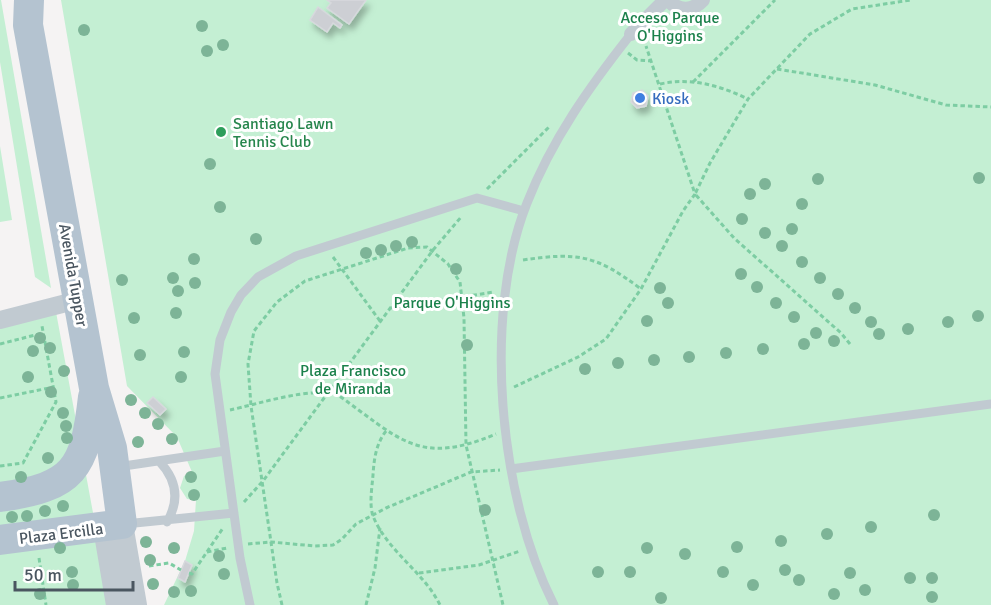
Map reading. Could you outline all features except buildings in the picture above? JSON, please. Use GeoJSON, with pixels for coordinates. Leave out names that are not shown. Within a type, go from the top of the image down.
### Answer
{"type":"FeatureCollection","features":[{"type":"Feature","properties":{"kind":"main road","name":"Avenida Tupper"},"geometry":{"type":"LineString","coordinates":[[26,8],[94,388],[106,424],[115,467],[113,526]]}},
{"type":"Feature","properties":{"kind":"main road"},"geometry":{"type":"LineString","coordinates":[[0,497],[41,490],[70,472],[80,458],[87,441],[94,388]]}},
{"type":"Feature","properties":{"kind":"main road","name":"Plaza Ercilla"},"geometry":{"type":"LineString","coordinates":[[0,540],[113,526]]}},
{"type":"Feature","properties":{"kind":"street"},"geometry":{"type":"LineString","coordinates":[[632,34],[666,0],[675,6],[687,9],[698,5],[703,0]]}},
{"type":"Feature","properties":{"kind":"street"},"geometry":{"type":"LineString","coordinates":[[0,320],[78,300]]}},
{"type":"Feature","properties":{"kind":"street"},"geometry":{"type":"LineString","coordinates":[[113,526],[119,604]]}},
{"type":"Feature","properties":{"kind":"lane"},"geometry":{"type":"LineString","coordinates":[[554,605],[530,547],[511,469],[503,391],[502,346],[505,291],[524,210],[564,127],[587,89],[632,34]]}},
{"type":"Feature","properties":{"kind":"lane"},"geometry":{"type":"LineString","coordinates":[[250,605],[238,545],[219,412],[216,359],[231,312],[242,295],[258,277],[271,268],[326,245],[477,198],[524,210]]}},
{"type":"Feature","properties":{"kind":"lane"},"geometry":{"type":"LineString","coordinates":[[511,469],[991,404]]}},
{"type":"Feature","properties":{"kind":"lane"},"geometry":{"type":"LineString","coordinates":[[115,467],[225,451]]}},
{"type":"Feature","properties":{"kind":"lane"},"geometry":{"type":"LineString","coordinates":[[159,461],[175,486],[175,505],[167,522]]}},
{"type":"Feature","properties":{"kind":"lane"},"geometry":{"type":"LineString","coordinates":[[113,526],[234,513]]}},
{"type":"Feature","properties":{"kind":"path"},"geometry":{"type":"LineString","coordinates":[[766,7],[767,0]]}},
{"type":"Feature","properties":{"kind":"path"},"geometry":{"type":"LineString","coordinates":[[693,82],[775,0]]}},
{"type":"Feature","properties":{"kind":"path"},"geometry":{"type":"LineString","coordinates":[[503,391],[578,357],[606,339],[641,289],[748,99],[810,34],[837,16],[864,6],[911,0]]}},
{"type":"Feature","properties":{"kind":"path"},"geometry":{"type":"LineString","coordinates":[[646,46],[695,194],[734,238],[841,333],[850,344]]}},
{"type":"Feature","properties":{"kind":"path"},"geometry":{"type":"LineString","coordinates":[[621,48],[637,60],[651,60]]}},
{"type":"Feature","properties":{"kind":"path"},"geometry":{"type":"LineString","coordinates":[[777,69],[875,85],[946,105],[991,106]]}},
{"type":"Feature","properties":{"kind":"path"},"geometry":{"type":"LineString","coordinates":[[660,84],[693,82],[716,86],[748,99]]}},
{"type":"Feature","properties":{"kind":"path"},"geometry":{"type":"LineString","coordinates":[[189,573],[192,574],[234,513],[263,482],[327,391],[433,250],[477,198],[554,122]]}},
{"type":"Feature","properties":{"kind":"path"},"geometry":{"type":"LineString","coordinates":[[326,245],[380,321]]}},
{"type":"Feature","properties":{"kind":"path"},"geometry":{"type":"LineString","coordinates":[[282,605],[251,406],[248,364],[254,330],[263,316],[291,290],[341,268],[417,247],[433,250],[448,264],[460,282],[463,296],[466,445],[503,605]]}},
{"type":"Feature","properties":{"kind":"path"},"geometry":{"type":"LineString","coordinates":[[510,262],[574,255],[611,268],[641,289]]}},
{"type":"Feature","properties":{"kind":"path"},"geometry":{"type":"LineString","coordinates":[[391,308],[505,291]]}},
{"type":"Feature","properties":{"kind":"path"},"geometry":{"type":"LineString","coordinates":[[0,466],[23,463],[56,402],[39,310]]}},
{"type":"Feature","properties":{"kind":"path"},"geometry":{"type":"LineString","coordinates":[[0,344],[43,333]]}},
{"type":"Feature","properties":{"kind":"path"},"geometry":{"type":"LineString","coordinates":[[0,398],[54,387]]}},
{"type":"Feature","properties":{"kind":"path"},"geometry":{"type":"LineString","coordinates":[[219,412],[327,391],[338,395],[386,431],[413,446],[427,449],[466,445],[506,430]]}},
{"type":"Feature","properties":{"kind":"path"},"geometry":{"type":"LineString","coordinates":[[386,431],[379,442],[375,461],[371,503],[373,515],[380,528],[418,573],[440,605]]}},
{"type":"Feature","properties":{"kind":"path"},"geometry":{"type":"LineString","coordinates":[[205,553],[238,545],[271,542],[315,546],[333,544],[342,539],[356,524],[373,515],[471,472],[511,469]]}},
{"type":"Feature","properties":{"kind":"path"},"geometry":{"type":"LineString","coordinates":[[366,605],[375,568],[380,528]]}},
{"type":"Feature","properties":{"kind":"path"},"geometry":{"type":"LineString","coordinates":[[418,573],[492,562],[530,547]]}},
{"type":"Feature","properties":{"kind":"path"},"geometry":{"type":"LineString","coordinates":[[39,556],[46,605]]}},
{"type":"Feature","properties":{"kind":"path"},"geometry":{"type":"LineString","coordinates":[[143,567],[169,563],[181,570]]}},
{"type":"Feature","properties":{"kind":"green space"},"geometry":{"type":"Polygon","coordinates":[[[0,0],[51,288],[35,277],[0,62],[0,0]]]}},
{"type":"Feature","properties":{"kind":"green space","name":"Parque O'Higgins"},"geometry":{"type":"Polygon","coordinates":[[[61,0],[991,0],[991,605],[164,605],[185,561],[194,531],[196,500],[187,499],[180,488],[184,476],[192,472],[177,437],[127,386],[61,0]]]}},
{"type":"Feature","properties":{"kind":"green space"},"geometry":{"type":"Polygon","coordinates":[[[0,146],[12,220],[0,222],[0,146]]]}},
{"type":"Feature","properties":{"kind":"green space"},"geometry":{"type":"Polygon","coordinates":[[[56,312],[110,605],[0,605],[0,326],[56,312]]]}},
{"type":"Feature","properties":{"kind":"place","name":"Kiosk"},"geometry":{"type":"Point","coordinates":[640,98]}},
{"type":"Feature","properties":{"kind":"place","name":"Santiago Lawn Tennis Club"},"geometry":{"type":"Point","coordinates":[221,132]}},
{"type":"Feature","properties":{"kind":"park label","name":"Acceso Parque O'Higgins"},"geometry":{"type":"Point","coordinates":[670,26]}},
{"type":"Feature","properties":{"kind":"park label","name":"Plaza Francisco de Miranda"},"geometry":{"type":"Point","coordinates":[353,379]}}]}
